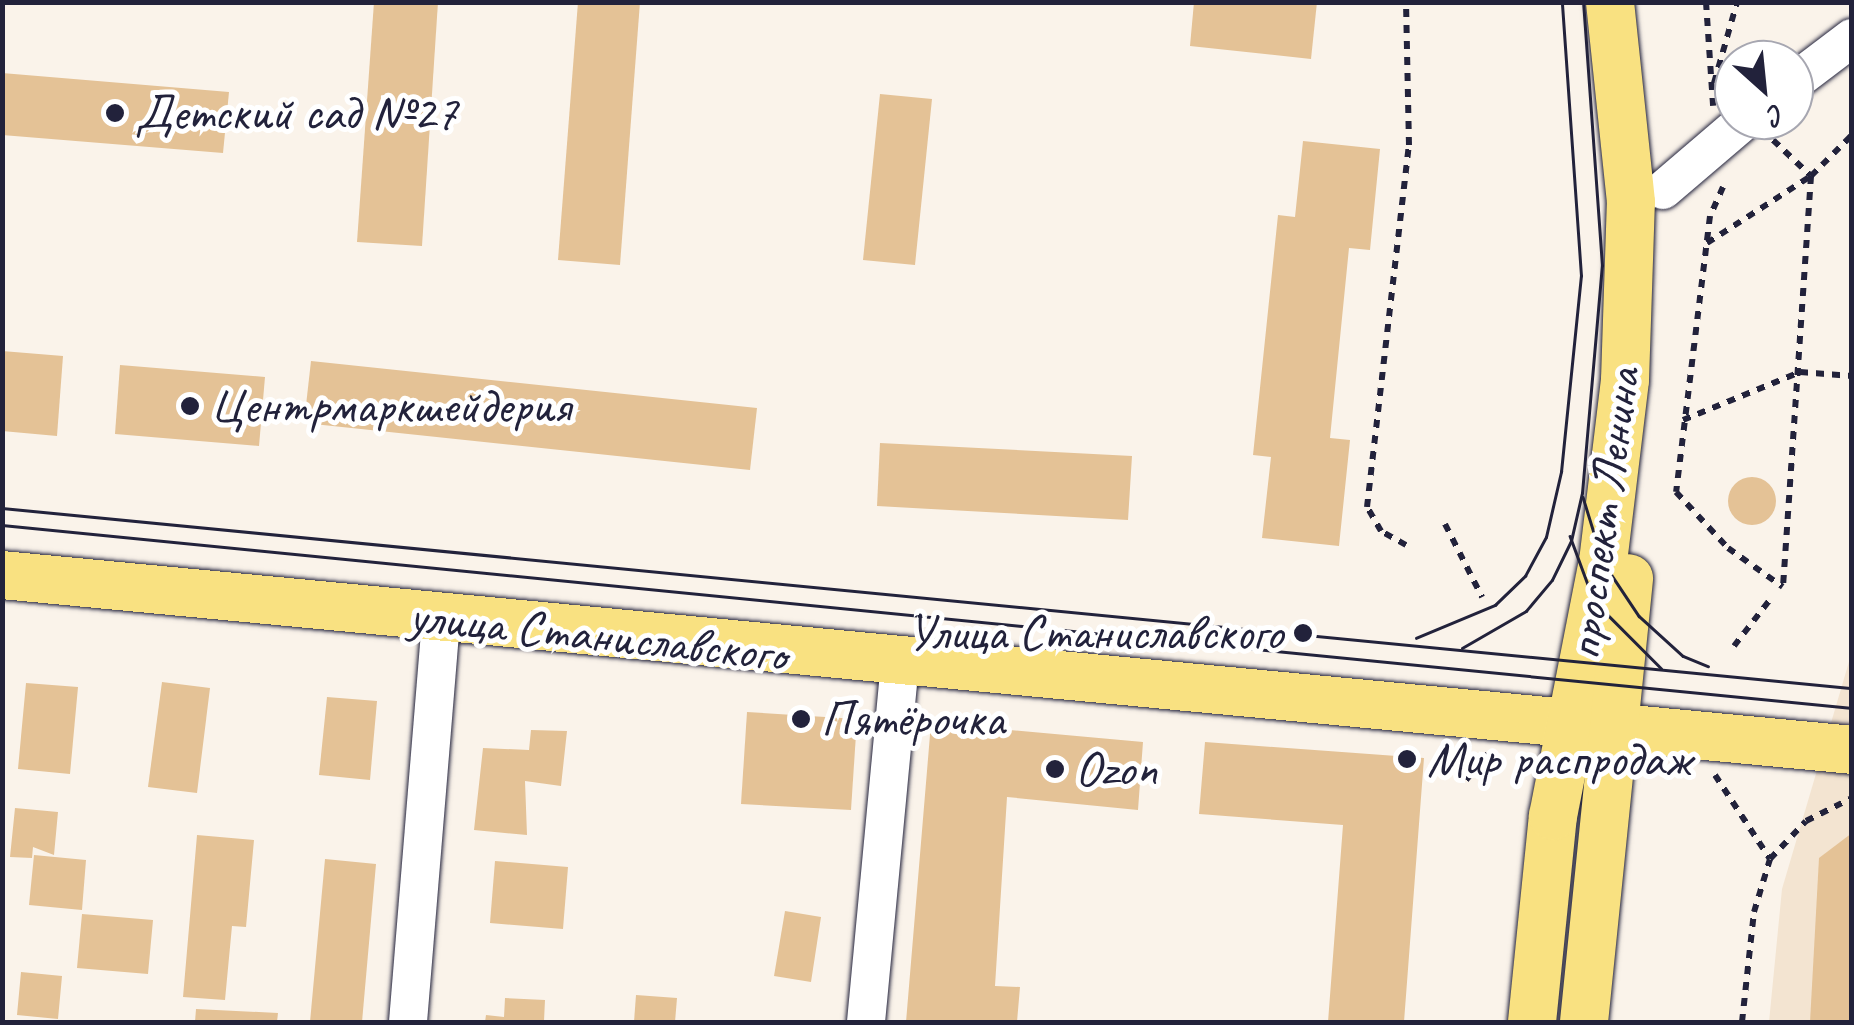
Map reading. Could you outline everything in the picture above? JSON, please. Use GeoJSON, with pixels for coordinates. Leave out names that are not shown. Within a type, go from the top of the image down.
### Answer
{"type":"FeatureCollection","features":[{"type":"Feature","properties":{"kind":"main road","name":"проспект Ленина"},"geometry":{"type":"LineString","coordinates":[[1584,1022],[1592,726],[1603,562],[1625,380],[1631,202],[1610,2]]}},
{"type":"Feature","properties":{"kind":"main road","name":"проспект Ленина"},"geometry":{"type":"LineString","coordinates":[[1532,1022],[1553,816],[1592,726],[1652,390],[1663,190],[1644,2]]}},
{"type":"Feature","properties":{"kind":"main road","name":"улица Станиславского"},"geometry":{"type":"LineString","coordinates":[[2,575],[900,664],[1852,750]]}},
{"type":"Feature","properties":{"kind":"street"},"geometry":{"type":"LineString","coordinates":[[1814,67],[1852,38]]}},
{"type":"Feature","properties":{"kind":"street"},"geometry":{"type":"LineString","coordinates":[[1663,190],[1721,140]]}},
{"type":"Feature","properties":{"kind":"street"},"geometry":{"type":"LineString","coordinates":[[408,1022],[441,620]]}},
{"type":"Feature","properties":{"kind":"street"},"geometry":{"type":"LineString","coordinates":[[866,1022],[900,664]]}},
{"type":"Feature","properties":{"kind":"path"},"geometry":{"type":"LineString","coordinates":[[1406,2],[1408,145],[1366,507],[1381,531],[1406,545]]}},
{"type":"Feature","properties":{"kind":"path"},"geometry":{"type":"LineString","coordinates":[[1706,2],[1714,118]]}},
{"type":"Feature","properties":{"kind":"path"},"geometry":{"type":"LineString","coordinates":[[1712,89],[1737,2]]}},
{"type":"Feature","properties":{"kind":"path"},"geometry":{"type":"LineString","coordinates":[[1707,243],[1811,176],[1852,135]]}},
{"type":"Feature","properties":{"kind":"path"},"geometry":{"type":"LineString","coordinates":[[1742,140],[1751,162],[1774,140]]}},
{"type":"Feature","properties":{"kind":"path"},"geometry":{"type":"LineString","coordinates":[[1733,176],[1718,192],[1707,243],[1676,492],[1728,548],[1783,588],[1811,176],[1778,140]]}},
{"type":"Feature","properties":{"kind":"path"},"geometry":{"type":"LineString","coordinates":[[1683,420],[1800,372],[1852,376]]}},
{"type":"Feature","properties":{"kind":"path"},"geometry":{"type":"LineString","coordinates":[[1445,524],[1482,597]]}},
{"type":"Feature","properties":{"kind":"path"},"geometry":{"type":"LineString","coordinates":[[1734,646],[1772,597]]}},
{"type":"Feature","properties":{"kind":"path"},"geometry":{"type":"LineString","coordinates":[[1712,770],[1740,822],[1770,859]]}},
{"type":"Feature","properties":{"kind":"path"},"geometry":{"type":"LineString","coordinates":[[1742,1022],[1754,912],[1770,859],[1806,821],[1852,798]]}},
{"type":"Feature","properties":{"kind":"shaded area"},"geometry":{"type":"Polygon","coordinates":[[[1851,655],[1851,1022],[1769,1022],[1782,889],[1851,655]]]}},
{"type":"Feature","properties":{"kind":"building"},"geometry":{"type":"Polygon","coordinates":[[[374,2],[438,2],[422,246],[357,242],[374,2]]]}},
{"type":"Feature","properties":{"kind":"building"},"geometry":{"type":"Polygon","coordinates":[[[578,2],[640,2],[620,265],[558,260],[578,2]]]}},
{"type":"Feature","properties":{"kind":"building"},"geometry":{"type":"Polygon","coordinates":[[[1194,2],[1317,2],[1311,59],[1190,46],[1194,2]]]}},
{"type":"Feature","properties":{"kind":"building","name":"Детский сад №27"},"geometry":{"type":"Polygon","coordinates":[[[2,73],[229,92],[223,153],[2,135],[2,73]]]}},
{"type":"Feature","properties":{"kind":"building"},"geometry":{"type":"Polygon","coordinates":[[[880,94],[932,99],[915,265],[863,260],[880,94]]]}},
{"type":"Feature","properties":{"kind":"building"},"geometry":{"type":"Polygon","coordinates":[[[1303,141],[1380,149],[1370,250],[1349,248],[1330,438],[1350,440],[1339,546],[1262,538],[1271,457],[1253,455],[1278,215],[1295,217],[1303,141]]]}},
{"type":"Feature","properties":{"kind":"building"},"geometry":{"type":"Polygon","coordinates":[[[2,351],[63,356],[57,436],[2,431],[2,351]]]}},
{"type":"Feature","properties":{"kind":"building"},"geometry":{"type":"Polygon","coordinates":[[[311,361],[757,408],[750,470],[304,423],[311,361]]]}},
{"type":"Feature","properties":{"kind":"building","name":"Центрмаркшейдерия"},"geometry":{"type":"Polygon","coordinates":[[[120,365],[265,377],[259,446],[115,434],[120,365]]]}},
{"type":"Feature","properties":{"kind":"building"},"geometry":{"type":"Polygon","coordinates":[[[880,443],[1132,456],[1128,520],[877,506],[880,443]]]}},
{"type":"Feature","properties":{"kind":"building"},"geometry":{"type":"Polygon","coordinates":[[[1752,477],[1769,484],[1776,501],[1769,518],[1752,525],[1735,518],[1728,501],[1735,484],[1752,477]]]}},
{"type":"Feature","properties":{"kind":"building"},"geometry":{"type":"Polygon","coordinates":[[[162,682],[210,688],[197,793],[148,787],[162,682]]]}},
{"type":"Feature","properties":{"kind":"building"},"geometry":{"type":"Polygon","coordinates":[[[26,683],[78,687],[70,774],[18,769],[26,683]]]}},
{"type":"Feature","properties":{"kind":"building"},"geometry":{"type":"Polygon","coordinates":[[[327,697],[377,701],[370,780],[319,775],[327,697]]]}},
{"type":"Feature","properties":{"kind":"building"},"geometry":{"type":"Polygon","coordinates":[[[747,712],[857,719],[851,810],[741,804],[747,712]]]}},
{"type":"Feature","properties":{"kind":"building"},"geometry":{"type":"Polygon","coordinates":[[[931,723],[1143,742],[1138,810],[1007,797],[995,986],[1020,987],[1017,1022],[906,1022],[931,723]]]}},
{"type":"Feature","properties":{"kind":"building"},"geometry":{"type":"Polygon","coordinates":[[[531,730],[567,731],[561,786],[525,781],[527,835],[474,830],[483,748],[529,750],[531,730]]]}},
{"type":"Feature","properties":{"kind":"building"},"geometry":{"type":"Polygon","coordinates":[[[1205,742],[1424,758],[1404,1022],[1328,1022],[1343,825],[1199,814],[1205,742]]]}},
{"type":"Feature","properties":{"kind":"building"},"geometry":{"type":"Polygon","coordinates":[[[15,808],[58,812],[54,855],[33,847],[32,858],[10,857],[15,808]]]}},
{"type":"Feature","properties":{"kind":"building"},"geometry":{"type":"Polygon","coordinates":[[[1852,833],[1852,1022],[1810,1022],[1819,858],[1852,833]]]}},
{"type":"Feature","properties":{"kind":"building"},"geometry":{"type":"Polygon","coordinates":[[[197,835],[254,840],[246,927],[232,926],[225,1000],[183,997],[197,835]]]}},
{"type":"Feature","properties":{"kind":"building"},"geometry":{"type":"Polygon","coordinates":[[[34,855],[86,860],[82,910],[29,905],[34,855]]]}},
{"type":"Feature","properties":{"kind":"building"},"geometry":{"type":"Polygon","coordinates":[[[325,859],[376,864],[362,1022],[310,1022],[325,859]]]}},
{"type":"Feature","properties":{"kind":"building"},"geometry":{"type":"Polygon","coordinates":[[[495,861],[568,867],[563,929],[490,923],[495,861]]]}},
{"type":"Feature","properties":{"kind":"building"},"geometry":{"type":"Polygon","coordinates":[[[785,911],[821,917],[811,982],[774,976],[785,911]]]}},
{"type":"Feature","properties":{"kind":"building"},"geometry":{"type":"Polygon","coordinates":[[[82,914],[153,920],[148,974],[77,968],[82,914]]]}},
{"type":"Feature","properties":{"kind":"building"},"geometry":{"type":"Polygon","coordinates":[[[21,972],[62,976],[58,1019],[17,1015],[21,972]]]}},
{"type":"Feature","properties":{"kind":"building"},"geometry":{"type":"Polygon","coordinates":[[[636,995],[677,998],[675,1022],[634,1022],[636,995]]]}},
{"type":"Feature","properties":{"kind":"building"},"geometry":{"type":"Polygon","coordinates":[[[505,998],[545,1000],[544,1021],[485,1022],[486,1015],[504,1017],[505,998]]]}},
{"type":"Feature","properties":{"kind":"building"},"geometry":{"type":"Polygon","coordinates":[[[196,1009],[278,1013],[277,1022],[195,1022],[196,1009]]]}},
{"type":"Feature","properties":{"kind":"tram line"},"geometry":{"type":"LineString","coordinates":[[1416,638],[1495,605],[1525,576],[1546,537],[1561,472],[1581,276],[1562,2]]}},
{"type":"Feature","properties":{"kind":"tram line"},"geometry":{"type":"LineString","coordinates":[[1462,648],[1526,611],[1552,580],[1571,541],[1582,493],[1602,266],[1583,2]]}},
{"type":"Feature","properties":{"kind":"tram line"},"geometry":{"type":"LineString","coordinates":[[1583,497],[1603,562],[1639,616],[1683,656],[1708,666]]}},
{"type":"Feature","properties":{"kind":"tram line"},"geometry":{"type":"LineString","coordinates":[[2,508],[1852,688]]}},
{"type":"Feature","properties":{"kind":"tram line"},"geometry":{"type":"LineString","coordinates":[[2,525],[1852,708]]}},
{"type":"Feature","properties":{"kind":"tram line"},"geometry":{"type":"LineString","coordinates":[[1570,536],[1594,601],[1661,668]]}},
{"type":"Feature","properties":{"kind":"place","name":"Детский сад №27"},"geometry":{"type":"Point","coordinates":[115,113]}},
{"type":"Feature","properties":{"kind":"place","name":"Центрмаркшейдерия"},"geometry":{"type":"Point","coordinates":[190,406]}},
{"type":"Feature","properties":{"kind":"place","name":"Улица Станиславского"},"geometry":{"type":"Point","coordinates":[1303,633]}},
{"type":"Feature","properties":{"kind":"place","name":"Пятёрочка"},"geometry":{"type":"Point","coordinates":[801,719]}},
{"type":"Feature","properties":{"kind":"place","name":"Мир распродаж"},"geometry":{"type":"Point","coordinates":[1407,759]}},
{"type":"Feature","properties":{"kind":"place","name":"Ozon"},"geometry":{"type":"Point","coordinates":[1055,769]}}]}
